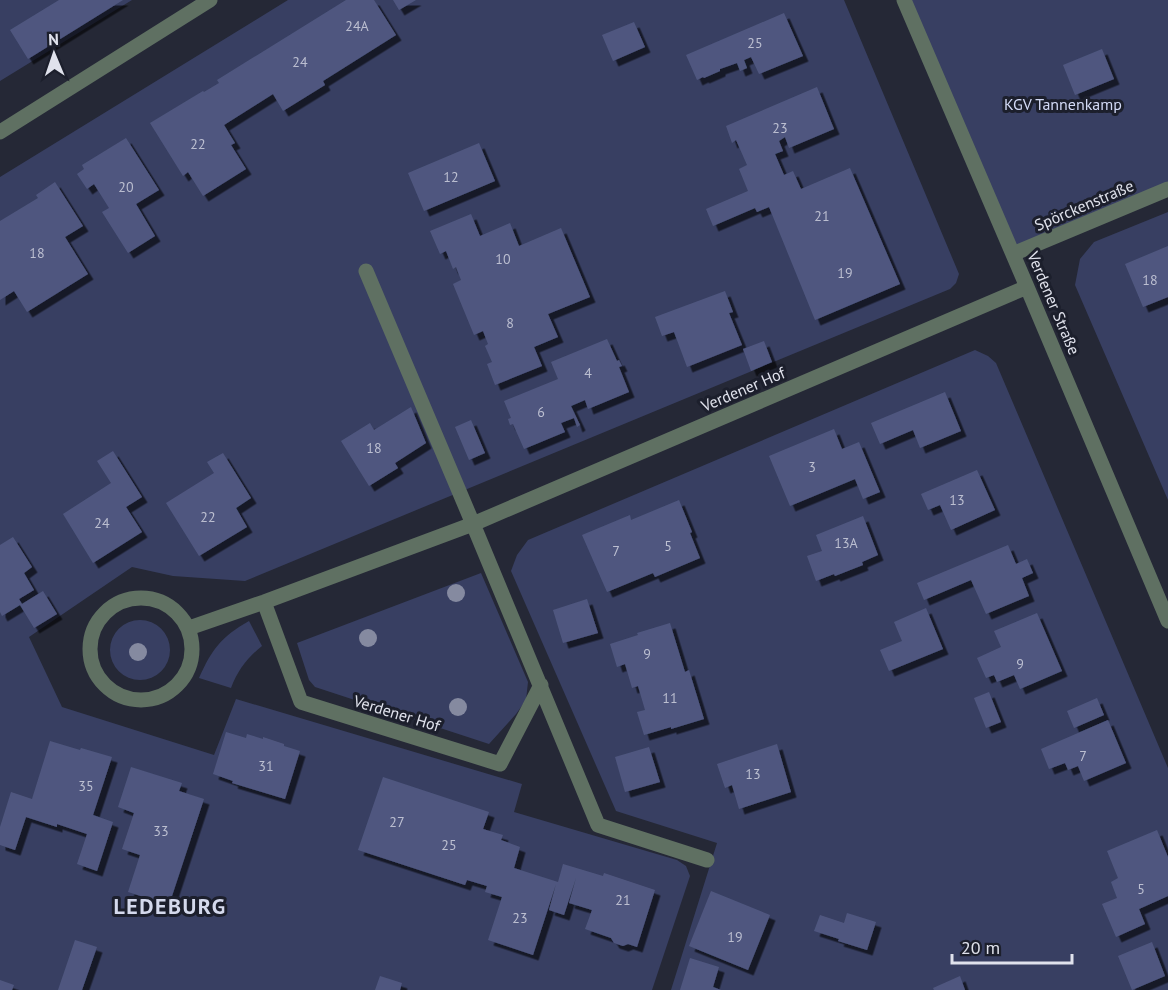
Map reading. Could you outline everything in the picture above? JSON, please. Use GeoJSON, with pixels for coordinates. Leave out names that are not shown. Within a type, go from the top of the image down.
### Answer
{"type":"FeatureCollection","features":[{"type":"Feature","properties":{"kind":"street"},"geometry":{"type":"LineString","coordinates":[[0,132],[210,0]]}},
{"type":"Feature","properties":{"kind":"street","name":"Verdener Straße"},"geometry":{"type":"LineString","coordinates":[[904,0],[1168,621]]}},
{"type":"Feature","properties":{"kind":"street","name":"Spörckenstraße"},"geometry":{"type":"LineString","coordinates":[[1013,254],[1168,189]]}},
{"type":"Feature","properties":{"kind":"street"},"geometry":{"type":"LineString","coordinates":[[366,271],[598,825],[707,860]]}},
{"type":"Feature","properties":{"kind":"street","name":"Verdener Hof"},"geometry":{"type":"LineString","coordinates":[[189,628],[473,524],[1027,287]]}},
{"type":"Feature","properties":{"kind":"street"},"geometry":{"type":"LineString","coordinates":[[149,597],[165,603],[179,613],[189,628],[193,644],[192,661],[185,676],[174,689],[159,698],[143,701],[126,698],[105,685],[99,679],[92,664],[90,646],[93,630],[102,615],[116,604],[132,598],[149,597]]}},
{"type":"Feature","properties":{"kind":"street","name":"Verdener Hof"},"geometry":{"type":"LineString","coordinates":[[264,602],[301,702],[500,764],[541,685]]}},
{"type":"Feature","properties":{"kind":"green space"},"geometry":{"type":"Polygon","coordinates":[[[0,0],[132,0],[0,81],[0,0]]]}},
{"type":"Feature","properties":{"kind":"green space"},"geometry":{"type":"Polygon","coordinates":[[[288,0],[844,0],[959,274],[956,283],[950,289],[245,581],[173,576],[132,567],[29,637],[62,707],[214,755],[236,699],[522,784],[514,812],[677,860],[686,866],[690,876],[652,990],[0,990],[0,177],[288,0]]]}},
{"type":"Feature","properties":{"kind":"green space","name":"KGV Tannenkamp"},"geometry":{"type":"Polygon","coordinates":[[[904,0],[1168,0],[1168,189],[1013,254],[904,0]]]}},
{"type":"Feature","properties":{"kind":"green space"},"geometry":{"type":"Polygon","coordinates":[[[1168,212],[1168,500],[1075,285],[1080,259],[1094,242],[1168,212]]]}},
{"type":"Feature","properties":{"kind":"green space"},"geometry":{"type":"Polygon","coordinates":[[[975,350],[996,363],[1168,768],[1168,990],[671,990],[717,843],[616,811],[511,571],[517,555],[528,540],[975,350]]]}},
{"type":"Feature","properties":{"kind":"green space"},"geometry":{"type":"Polygon","coordinates":[[[481,573],[528,682],[526,700],[489,744],[315,687],[309,680],[297,643],[481,573]]]}},
{"type":"Feature","properties":{"kind":"green space"},"geometry":{"type":"Polygon","coordinates":[[[134,620],[146,620],[157,625],[165,633],[170,650],[168,662],[157,675],[146,680],[134,680],[123,675],[115,667],[110,656],[110,644],[115,633],[123,625],[134,620]]]}},
{"type":"Feature","properties":{"kind":"green space"},"geometry":{"type":"Polygon","coordinates":[[[249,621],[262,646],[243,665],[231,688],[199,678],[208,659],[224,638],[249,621]]]}},
{"type":"Feature","properties":{"kind":"building"},"geometry":{"type":"Polygon","coordinates":[[[59,0],[123,0],[28,59],[10,30],[59,0]]]}},
{"type":"Feature","properties":{"kind":"building"},"geometry":{"type":"Polygon","coordinates":[[[346,0],[374,0],[396,35],[323,81],[325,85],[283,111],[273,94],[224,125],[235,143],[231,145],[246,169],[203,196],[188,172],[183,176],[150,123],[219,83],[217,80],[346,0]]]}},
{"type":"Feature","properties":{"kind":"building"},"geometry":{"type":"Polygon","coordinates":[[[393,0],[416,0],[399,10],[393,0]]]}},
{"type":"Feature","properties":{"kind":"building"},"geometry":{"type":"Polygon","coordinates":[[[784,13],[803,56],[759,74],[751,57],[744,60],[747,68],[740,71],[737,63],[697,80],[686,55],[784,13]]]}},
{"type":"Feature","properties":{"kind":"building"},"geometry":{"type":"Polygon","coordinates":[[[634,22],[645,47],[613,61],[602,35],[634,22]]]}},
{"type":"Feature","properties":{"kind":"building"},"geometry":{"type":"Polygon","coordinates":[[[1102,49],[1114,79],[1075,95],[1063,65],[1102,49]]]}},
{"type":"Feature","properties":{"kind":"building"},"geometry":{"type":"Polygon","coordinates":[[[817,87],[834,129],[789,148],[785,137],[779,141],[783,151],[775,154],[784,175],[793,171],[801,189],[850,168],[900,284],[815,320],[769,207],[757,212],[755,208],[713,226],[706,209],[748,191],[739,169],[747,165],[736,140],[732,143],[726,126],[817,87]]]}},
{"type":"Feature","properties":{"kind":"building"},"geometry":{"type":"Polygon","coordinates":[[[126,138],[159,190],[136,204],[155,236],[128,253],[102,212],[109,208],[94,184],[87,189],[77,174],[84,169],[82,165],[126,138]]]}},
{"type":"Feature","properties":{"kind":"building"},"geometry":{"type":"Polygon","coordinates":[[[479,143],[495,181],[424,211],[408,173],[479,143]]]}},
{"type":"Feature","properties":{"kind":"building"},"geometry":{"type":"Polygon","coordinates":[[[55,182],[83,226],[65,237],[88,274],[27,312],[14,291],[0,300],[0,221],[38,198],[36,195],[55,182]]]}},
{"type":"Feature","properties":{"kind":"building"},"geometry":{"type":"Polygon","coordinates":[[[471,214],[480,236],[510,223],[519,246],[561,228],[590,297],[548,314],[558,337],[534,347],[542,366],[495,385],[487,364],[492,362],[485,346],[488,344],[483,331],[474,335],[453,284],[461,280],[456,267],[453,269],[446,251],[440,254],[430,231],[471,214]]]}},
{"type":"Feature","properties":{"kind":"building"},"geometry":{"type":"Polygon","coordinates":[[[1168,246],[1168,297],[1143,307],[1125,264],[1168,246]]]}},
{"type":"Feature","properties":{"kind":"building"},"geometry":{"type":"Polygon","coordinates":[[[725,291],[733,312],[729,313],[742,345],[687,367],[674,332],[662,336],[655,317],[725,291]]]}},
{"type":"Feature","properties":{"kind":"building"},"geometry":{"type":"Polygon","coordinates":[[[607,339],[617,361],[619,360],[622,366],[619,367],[629,392],[588,409],[585,400],[571,406],[580,425],[577,427],[574,418],[561,423],[565,432],[524,449],[513,424],[510,425],[508,419],[511,418],[504,401],[558,379],[551,362],[607,339]]]}},
{"type":"Feature","properties":{"kind":"building"},"geometry":{"type":"Polygon","coordinates":[[[764,341],[772,362],[751,371],[743,349],[764,341]]]}},
{"type":"Feature","properties":{"kind":"building"},"geometry":{"type":"Polygon","coordinates":[[[945,392],[961,431],[920,448],[913,430],[880,444],[871,423],[945,392]]]}},
{"type":"Feature","properties":{"kind":"building"},"geometry":{"type":"Polygon","coordinates":[[[411,407],[426,443],[395,463],[398,468],[369,486],[341,441],[370,423],[374,430],[411,407]]]}},
{"type":"Feature","properties":{"kind":"building"},"geometry":{"type":"Polygon","coordinates":[[[471,420],[485,453],[469,460],[455,427],[471,420]]]}},
{"type":"Feature","properties":{"kind":"building"},"geometry":{"type":"Polygon","coordinates":[[[834,429],[842,449],[859,442],[880,492],[863,499],[855,479],[790,506],[769,456],[834,429]]]}},
{"type":"Feature","properties":{"kind":"building"},"geometry":{"type":"Polygon","coordinates":[[[113,451],[142,497],[126,507],[142,532],[93,563],[63,514],[111,483],[97,461],[113,451]]]}},
{"type":"Feature","properties":{"kind":"building"},"geometry":{"type":"Polygon","coordinates":[[[223,453],[251,498],[236,508],[247,527],[199,556],[166,503],[214,473],[207,462],[223,453]]]}},
{"type":"Feature","properties":{"kind":"building"},"geometry":{"type":"Polygon","coordinates":[[[977,470],[995,510],[951,530],[940,505],[928,510],[921,494],[977,470]]]}},
{"type":"Feature","properties":{"kind":"building"},"geometry":{"type":"Polygon","coordinates":[[[679,500],[700,558],[655,577],[653,573],[607,592],[582,535],[630,515],[631,520],[679,500]]]}},
{"type":"Feature","properties":{"kind":"building"},"geometry":{"type":"Polygon","coordinates":[[[863,516],[878,555],[862,562],[863,565],[816,581],[807,556],[822,551],[816,535],[863,516]]]}},
{"type":"Feature","properties":{"kind":"building"},"geometry":{"type":"Polygon","coordinates":[[[13,537],[32,567],[24,573],[34,590],[19,599],[22,604],[43,591],[57,614],[34,628],[20,605],[2,616],[0,612],[0,545],[13,537]]]}},
{"type":"Feature","properties":{"kind":"building"},"geometry":{"type":"Polygon","coordinates":[[[1008,545],[1016,564],[1027,559],[1033,573],[1022,578],[1029,596],[986,614],[971,580],[924,600],[917,583],[1008,545]]]}},
{"type":"Feature","properties":{"kind":"building"},"geometry":{"type":"Polygon","coordinates":[[[587,599],[598,633],[563,643],[553,610],[587,599]]]}},
{"type":"Feature","properties":{"kind":"building"},"geometry":{"type":"Polygon","coordinates":[[[926,608],[943,649],[889,671],[880,650],[902,641],[894,622],[926,608]]]}},
{"type":"Feature","properties":{"kind":"building"},"geometry":{"type":"Polygon","coordinates":[[[1037,613],[1062,671],[1020,689],[1014,675],[997,682],[994,675],[986,678],[977,658],[1001,647],[994,631],[1037,613]]]}},
{"type":"Feature","properties":{"kind":"building"},"geometry":{"type":"Polygon","coordinates":[[[670,623],[685,672],[689,670],[704,719],[644,735],[637,712],[645,710],[638,686],[632,688],[625,664],[617,667],[610,644],[670,623]]]}},
{"type":"Feature","properties":{"kind":"building"},"geometry":{"type":"Polygon","coordinates":[[[989,692],[1001,722],[986,728],[974,698],[989,692]]]}},
{"type":"Feature","properties":{"kind":"building"},"geometry":{"type":"Polygon","coordinates":[[[1097,698],[1104,715],[1074,728],[1067,711],[1097,698]]]}},
{"type":"Feature","properties":{"kind":"building"},"geometry":{"type":"Polygon","coordinates":[[[1108,720],[1126,763],[1084,781],[1078,766],[1068,770],[1065,763],[1049,769],[1041,749],[1108,720]]]}},
{"type":"Feature","properties":{"kind":"building"},"geometry":{"type":"Polygon","coordinates":[[[226,732],[246,738],[247,734],[263,739],[263,737],[300,751],[285,799],[232,783],[233,781],[213,774],[226,732]]]}},
{"type":"Feature","properties":{"kind":"building"},"geometry":{"type":"Polygon","coordinates":[[[50,741],[112,757],[93,815],[113,822],[97,871],[77,864],[87,834],[57,824],[57,827],[26,817],[15,850],[0,845],[0,827],[11,792],[32,799],[50,741]]]}},
{"type":"Feature","properties":{"kind":"building"},"geometry":{"type":"Polygon","coordinates":[[[777,744],[791,792],[739,809],[732,785],[725,788],[717,764],[777,744]]]}},
{"type":"Feature","properties":{"kind":"building"},"geometry":{"type":"Polygon","coordinates":[[[649,747],[660,782],[625,792],[615,757],[649,747]]]}},
{"type":"Feature","properties":{"kind":"building"},"geometry":{"type":"Polygon","coordinates":[[[131,767],[182,783],[179,791],[204,799],[169,905],[128,892],[140,855],[122,849],[134,813],[118,807],[131,767]]]}},
{"type":"Feature","properties":{"kind":"building"},"geometry":{"type":"Polygon","coordinates":[[[383,777],[489,812],[483,829],[503,835],[501,840],[520,847],[514,868],[558,882],[563,864],[603,876],[604,873],[655,890],[637,947],[614,943],[611,938],[585,929],[592,910],[569,903],[576,878],[564,915],[549,910],[556,884],[533,955],[488,940],[502,897],[485,892],[487,886],[467,880],[465,885],[358,850],[383,777]]]}},
{"type":"Feature","properties":{"kind":"building"},"geometry":{"type":"Polygon","coordinates":[[[1157,830],[1168,857],[1168,896],[1139,909],[1145,924],[1116,937],[1102,904],[1117,898],[1111,882],[1118,878],[1107,851],[1157,830]]]}},
{"type":"Feature","properties":{"kind":"building"},"geometry":{"type":"Polygon","coordinates":[[[711,891],[770,915],[748,970],[689,946],[711,891]]]}},
{"type":"Feature","properties":{"kind":"building"},"geometry":{"type":"Polygon","coordinates":[[[847,913],[876,922],[867,950],[814,931],[820,915],[844,923],[847,913]]]}},
{"type":"Feature","properties":{"kind":"building"},"geometry":{"type":"Polygon","coordinates":[[[75,940],[97,947],[82,990],[58,990],[75,940]]]}},
{"type":"Feature","properties":{"kind":"building"},"geometry":{"type":"Polygon","coordinates":[[[1152,942],[1165,976],[1132,990],[1118,956],[1152,942]]]}},
{"type":"Feature","properties":{"kind":"building"},"geometry":{"type":"Polygon","coordinates":[[[690,958],[719,967],[713,987],[721,990],[680,990],[690,958]]]}},
{"type":"Feature","properties":{"kind":"building"},"geometry":{"type":"Polygon","coordinates":[[[380,976],[402,983],[400,990],[375,990],[380,976]]]}},
{"type":"Feature","properties":{"kind":"building"},"geometry":{"type":"Polygon","coordinates":[[[960,976],[965,990],[934,990],[933,988],[960,976]]]}},
{"type":"Feature","properties":{"kind":"building"},"geometry":{"type":"Polygon","coordinates":[[[0,980],[14,985],[12,990],[0,990],[0,980]]]}},
{"type":"Feature","properties":{"kind":"district","name":"LEDEBURG"},"geometry":{"type":"Point","coordinates":[170,906]}}]}
